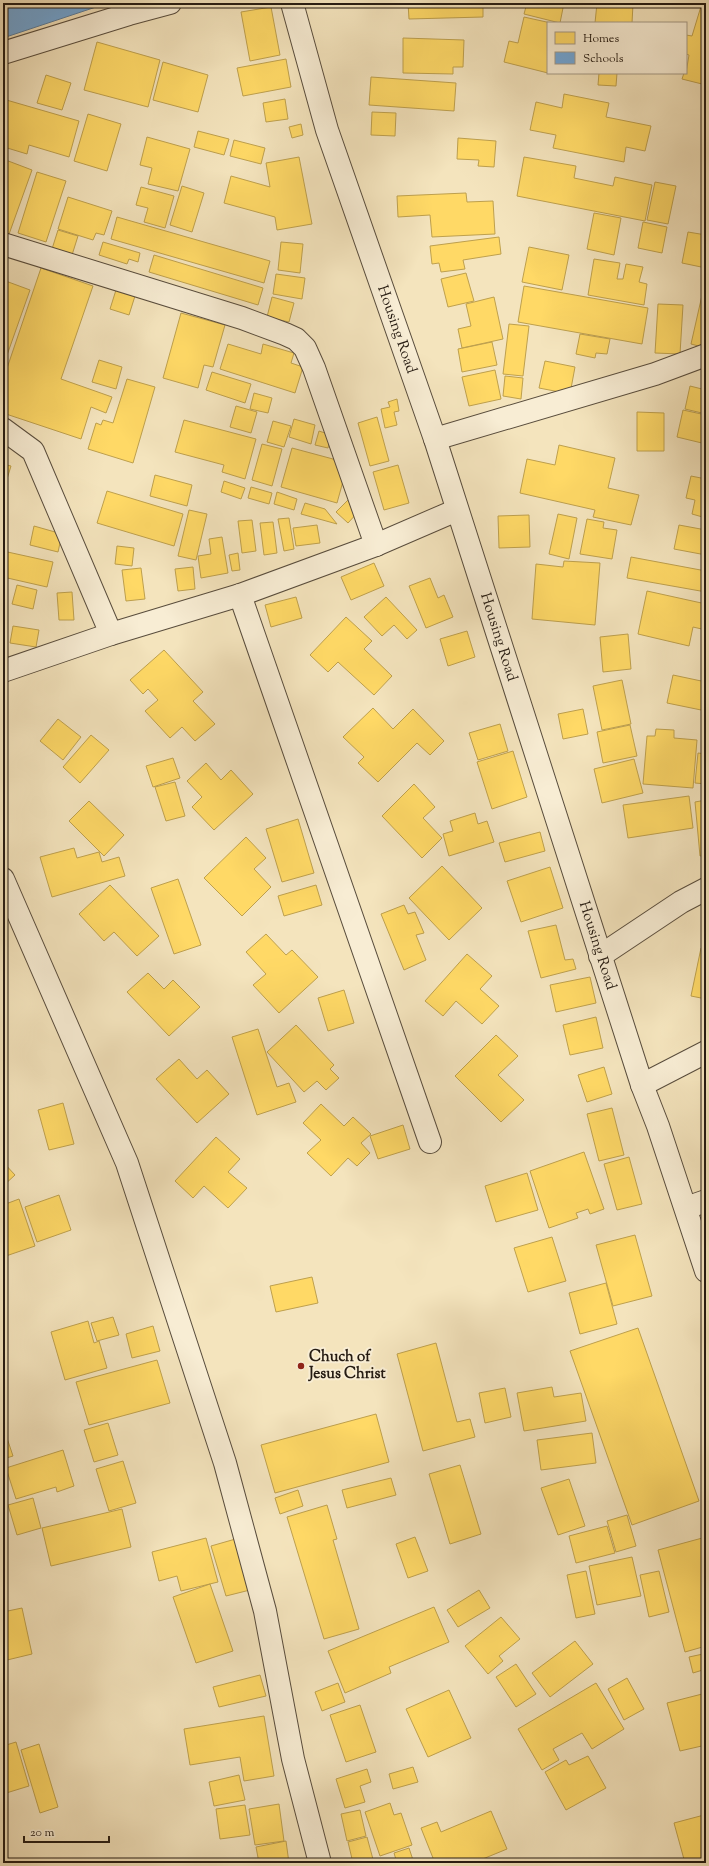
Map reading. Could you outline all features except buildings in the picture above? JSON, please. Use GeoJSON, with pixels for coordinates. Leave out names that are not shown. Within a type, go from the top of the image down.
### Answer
{"type":"FeatureCollection","features":[{"type":"Feature","properties":{"kind":"street"},"geometry":{"type":"LineString","coordinates":[[3,53],[129,14],[170,3]]}},
{"type":"Feature","properties":{"kind":"street","name":"Housing Road"},"geometry":{"type":"LineString","coordinates":[[292,3],[327,130],[435,439],[456,510],[642,1085],[658,1126],[706,1271]]}},
{"type":"Feature","properties":{"kind":"street"},"geometry":{"type":"LineString","coordinates":[[3,244],[242,318],[296,340],[305,348],[314,368],[376,544]]}},
{"type":"Feature","properties":{"kind":"street"},"geometry":{"type":"LineString","coordinates":[[435,439],[655,374],[706,355]]}},
{"type":"Feature","properties":{"kind":"street"},"geometry":{"type":"LineString","coordinates":[[3,429],[33,451],[111,634]]}},
{"type":"Feature","properties":{"kind":"street"},"geometry":{"type":"LineString","coordinates":[[3,671],[111,634],[240,595],[376,544],[456,510]]}},
{"type":"Feature","properties":{"kind":"street"},"geometry":{"type":"LineString","coordinates":[[240,595],[430,1142]]}},
{"type":"Feature","properties":{"kind":"street"},"geometry":{"type":"LineString","coordinates":[[3,878],[127,1163],[225,1463],[265,1611],[293,1759],[320,1863]]}},
{"type":"Feature","properties":{"kind":"street"},"geometry":{"type":"LineString","coordinates":[[600,956],[681,902],[706,889]]}},
{"type":"Feature","properties":{"kind":"street"},"geometry":{"type":"LineString","coordinates":[[642,1085],[706,1052]]}},
{"type":"Feature","properties":{"kind":"street"},"geometry":{"type":"LineString","coordinates":[[686,1208],[706,1200]]}},
{"type":"Feature","properties":{"kind":"place","name":"Chuch of Jesus Christ"},"geometry":{"type":"Point","coordinates":[301,1366]}}]}
